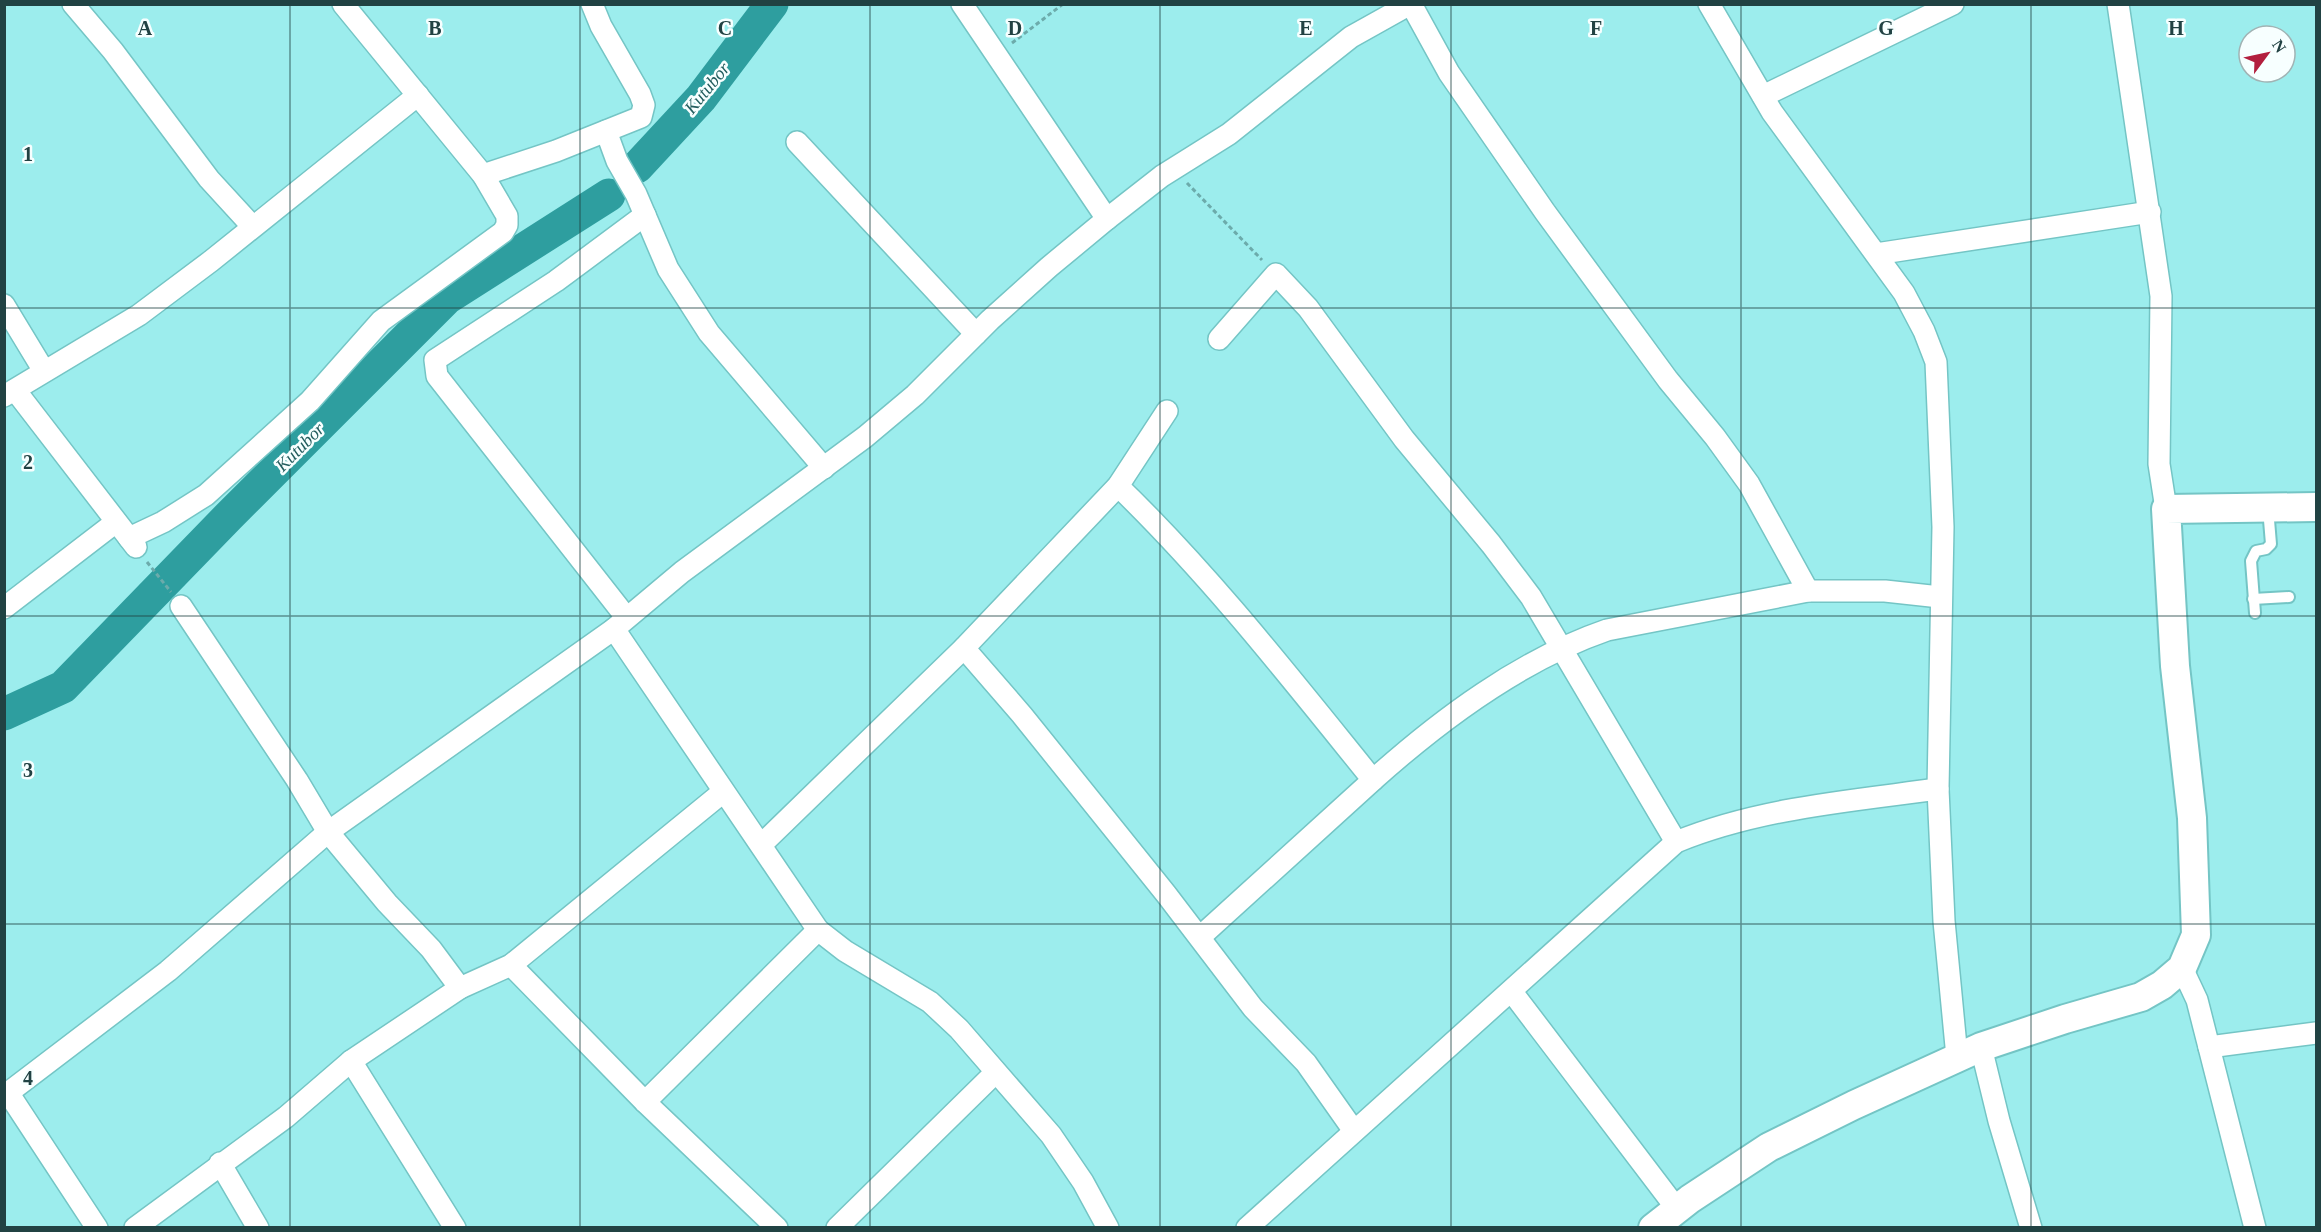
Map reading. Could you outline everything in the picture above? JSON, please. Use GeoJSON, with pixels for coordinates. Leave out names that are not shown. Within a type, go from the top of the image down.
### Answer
{"type":"FeatureCollection","features":[{"type":"Feature","properties":{"kind":"street"},"geometry":{"type":"LineString","coordinates":[[74,4],[113,51],[209,179],[252,226]]}},
{"type":"Feature","properties":{"kind":"street"},"geometry":{"type":"LineString","coordinates":[[4,608],[127,536],[162,522],[206,495],[309,401],[381,321],[503,232],[507,225],[507,216],[483,176],[343,4]]}},
{"type":"Feature","properties":{"kind":"street"},"geometry":{"type":"LineString","coordinates":[[483,176],[556,151],[641,117],[644,105],[601,27],[592,4]]}},
{"type":"Feature","properties":{"kind":"street"},"geometry":{"type":"LineString","coordinates":[[962,4],[1107,219]]}},
{"type":"Feature","properties":{"kind":"street"},"geometry":{"type":"LineString","coordinates":[[1709,4],[1763,96],[1904,293],[1924,331],[1936,362],[1943,527],[1938,789],[1944,921],[1969,1052],[1999,1121],[2031,1227]]}},
{"type":"Feature","properties":{"kind":"street"},"geometry":{"type":"LineString","coordinates":[[1763,96],[1953,4]]}},
{"type":"Feature","properties":{"kind":"street"},"geometry":{"type":"LineString","coordinates":[[1653,1227],[1769,1148],[1969,1052],[2065,1019],[2141,998],[2162,985],[2182,968],[2196,935],[2192,818],[2175,666],[2166,509],[2159,464],[2161,296],[2118,4]]}},
{"type":"Feature","properties":{"kind":"street"},"geometry":{"type":"LineString","coordinates":[[97,1227],[7,1095],[168,971],[328,832],[620,623],[682,572],[824,468],[915,395],[976,334],[1107,219],[1174,169],[1229,134],[1351,38],[1410,5],[1449,73],[1545,212],[1661,371],[1715,437],[1749,484],[1808,591]]}},
{"type":"Feature","properties":{"kind":"street"},"geometry":{"type":"LineString","coordinates":[[127,536],[10,393],[139,315],[211,261],[418,95]]}},
{"type":"Feature","properties":{"kind":"street"},"geometry":{"type":"LineString","coordinates":[[606,130],[617,161],[645,215],[668,269],[709,333],[824,468]]}},
{"type":"Feature","properties":{"kind":"street"},"geometry":{"type":"LineString","coordinates":[[797,142],[976,334]]}},
{"type":"Feature","properties":{"kind":"street"},"geometry":{"type":"LineString","coordinates":[[1876,254],[2150,212]]}},
{"type":"Feature","properties":{"kind":"street"},"geometry":{"type":"LineString","coordinates":[[645,215],[556,281],[435,360],[437,376],[620,623],[723,792],[819,930],[845,951],[930,1002],[959,1029],[1051,1135],[1083,1182],[1108,1227]]}},
{"type":"Feature","properties":{"kind":"street"},"geometry":{"type":"LineString","coordinates":[[1219,339],[1275,274],[1308,308],[1404,440],[1491,544],[1531,597],[1676,842]]}},
{"type":"Feature","properties":{"kind":"street"},"geometry":{"type":"LineString","coordinates":[[4,304],[44,371]]}},
{"type":"Feature","properties":{"kind":"street"},"geometry":{"type":"LineString","coordinates":[[761,845],[964,648],[1118,486],[1167,411]]}},
{"type":"Feature","properties":{"kind":"street"},"geometry":{"type":"LineString","coordinates":[[1118,486],[1162,528],[1216,590],[1373,780]]}},
{"type":"Feature","properties":{"kind":"street"},"geometry":{"type":"LineString","coordinates":[[2166,509],[2316,507]]}},
{"type":"Feature","properties":{"kind":"street"},"geometry":{"type":"LineString","coordinates":[[1200,937],[1373,780],[1455,712],[1561,650],[1608,630],[1808,591],[1885,591],[1940,597]]}},
{"type":"Feature","properties":{"kind":"street"},"geometry":{"type":"LineString","coordinates":[[181,606],[297,780],[328,832],[387,903],[431,949],[460,988]]}},
{"type":"Feature","properties":{"kind":"street"},"geometry":{"type":"LineString","coordinates":[[964,648],[1022,715],[1200,937],[1253,1008],[1306,1063],[1354,1131]]}},
{"type":"Feature","properties":{"kind":"street"},"geometry":{"type":"LineString","coordinates":[[1247,1227],[1512,992],[1676,842],[1719,827],[1802,807],[1938,789]]}},
{"type":"Feature","properties":{"kind":"street"},"geometry":{"type":"LineString","coordinates":[[135,1227],[286,1117],[351,1060],[460,988],[511,965],[723,792]]}},
{"type":"Feature","properties":{"kind":"street"},"geometry":{"type":"LineString","coordinates":[[645,1102],[819,930]]}},
{"type":"Feature","properties":{"kind":"street"},"geometry":{"type":"LineString","coordinates":[[511,965],[645,1102],[777,1227]]}},
{"type":"Feature","properties":{"kind":"street"},"geometry":{"type":"LineString","coordinates":[[2182,968],[2197,1000],[2255,1227]]}},
{"type":"Feature","properties":{"kind":"street"},"geometry":{"type":"LineString","coordinates":[[1512,992],[1677,1209]]}},
{"type":"Feature","properties":{"kind":"street"},"geometry":{"type":"LineString","coordinates":[[2208,1047],[2316,1033]]}},
{"type":"Feature","properties":{"kind":"street"},"geometry":{"type":"LineString","coordinates":[[351,1060],[455,1227]]}},
{"type":"Feature","properties":{"kind":"street"},"geometry":{"type":"LineString","coordinates":[[837,1227],[995,1073]]}},
{"type":"Feature","properties":{"kind":"street"},"geometry":{"type":"LineString","coordinates":[[220,1163],[258,1227]]}},
{"type":"Feature","properties":{"kind":"lane"},"geometry":{"type":"LineString","coordinates":[[2255,613],[2252,556],[2271,544],[2268,508]]}},
{"type":"Feature","properties":{"kind":"lane"},"geometry":{"type":"LineString","coordinates":[[2253,599],[2289,597]]}},
{"type":"Feature","properties":{"kind":"path"},"geometry":{"type":"LineString","coordinates":[[996,56],[1063,4]]}},
{"type":"Feature","properties":{"kind":"path"},"geometry":{"type":"LineString","coordinates":[[1174,169],[1275,274]]}},
{"type":"Feature","properties":{"kind":"path"},"geometry":{"type":"LineString","coordinates":[[127,536],[181,606]]}},
{"type":"Feature","properties":{"kind":"waterway","name":"Kutubor"},"geometry":{"type":"LineString","coordinates":[[637,167],[701,98],[772,4]]}},
{"type":"Feature","properties":{"kind":"waterway","name":"Kutubor"},"geometry":{"type":"LineString","coordinates":[[4,714],[63,687],[228,517],[447,298],[609,195]]}}]}
